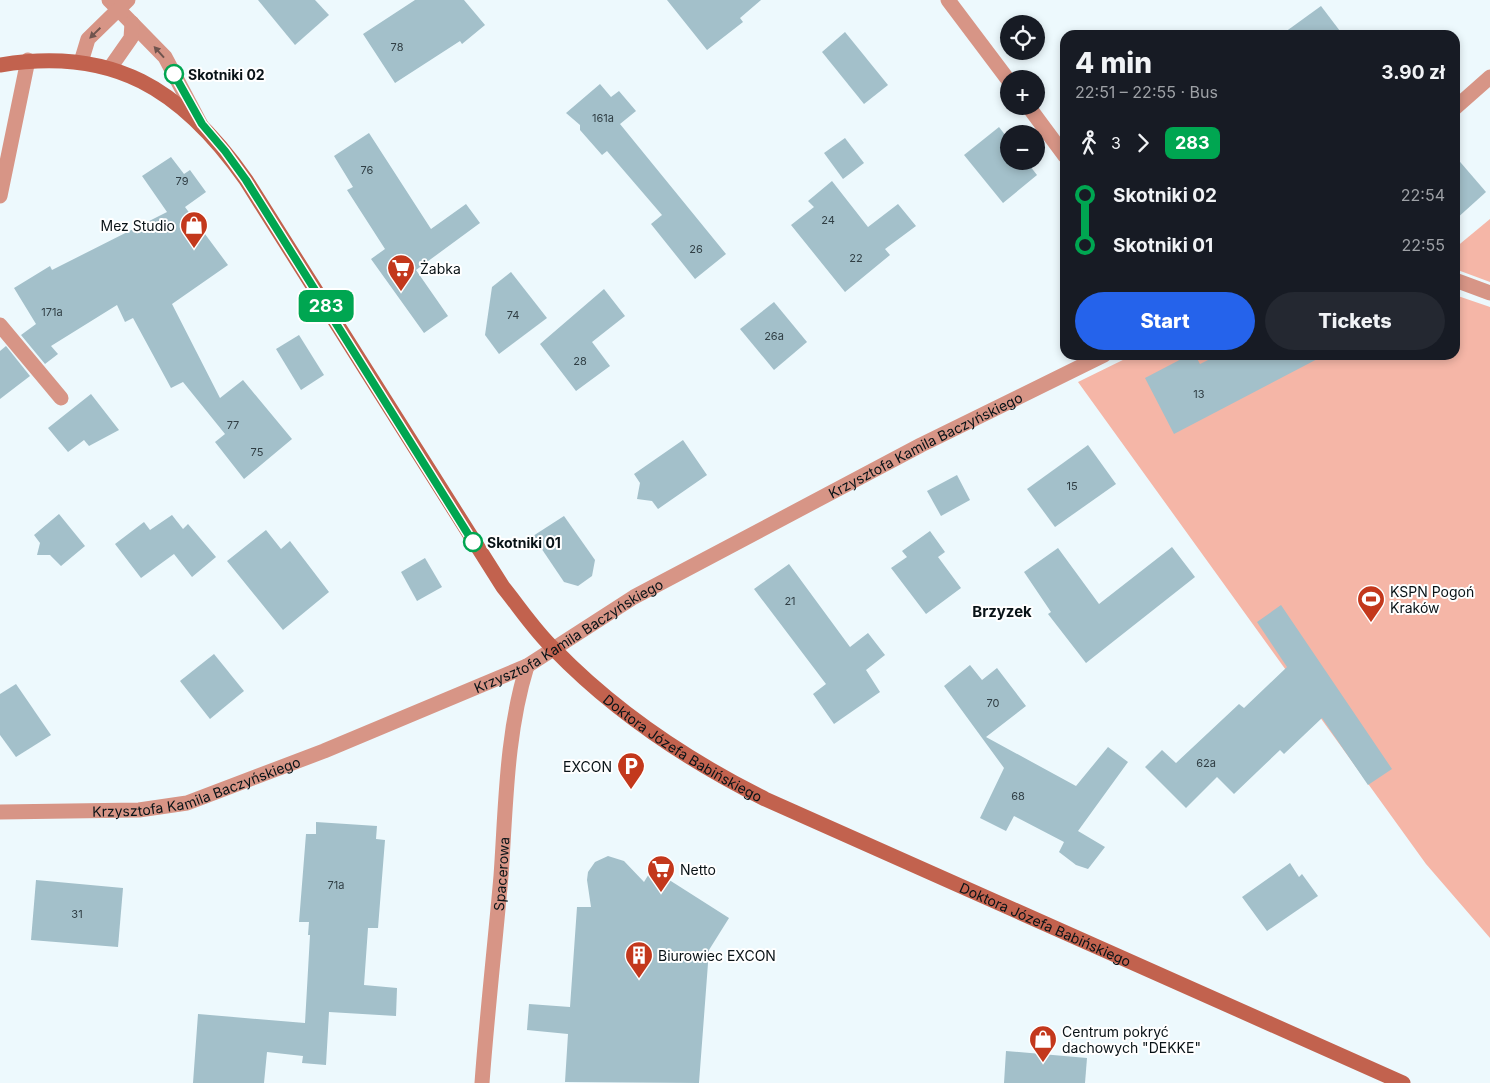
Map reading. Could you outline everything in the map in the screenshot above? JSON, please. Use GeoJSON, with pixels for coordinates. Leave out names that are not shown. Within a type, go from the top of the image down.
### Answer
{"type":"FeatureCollection","features":[{"type":"Feature","properties":{"kind":"main road","name":"Doktora Józefa Babińskiego"},"geometry":{"type":"LineString","coordinates":[[0,65],[28,60],[55,59],[110,68],[136,76],[169,97],[202,124],[246,180],[503,587],[552,648],[596,690],[654,734],[737,785],[1043,924],[1403,1083]]}},
{"type":"Feature","properties":{"kind":"street"},"geometry":{"type":"LineString","coordinates":[[948,0],[1001,70]]}},
{"type":"Feature","properties":{"kind":"street"},"geometry":{"type":"LineString","coordinates":[[81,62],[88,39],[119,3],[132,23],[164,58],[202,124]]}},
{"type":"Feature","properties":{"kind":"street"},"geometry":{"type":"LineString","coordinates":[[110,68],[131,38],[132,23]]}},
{"type":"Feature","properties":{"kind":"street"},"geometry":{"type":"LineString","coordinates":[[0,196],[28,60]]}},
{"type":"Feature","properties":{"kind":"street"},"geometry":{"type":"LineString","coordinates":[[1460,104],[1490,77]]}},
{"type":"Feature","properties":{"kind":"street"},"geometry":{"type":"LineString","coordinates":[[1035,115],[1060,149]]}},
{"type":"Feature","properties":{"kind":"street"},"geometry":{"type":"LineString","coordinates":[[1460,282],[1490,293]]}},
{"type":"Feature","properties":{"kind":"street"},"geometry":{"type":"LineString","coordinates":[[0,325],[61,398]]}},
{"type":"Feature","properties":{"kind":"street","name":"Krzysztofa Kamila Baczyńskiego"},"geometry":{"type":"LineString","coordinates":[[0,812],[138,810],[187,802],[324,750],[527,666],[552,648],[634,597],[921,445],[1094,360]]}},
{"type":"Feature","properties":{"kind":"street","name":"Spacerowa"},"geometry":{"type":"LineString","coordinates":[[482,1083],[501,874],[506,768],[527,666]]}},
{"type":"Feature","properties":{"kind":"shaded area"},"geometry":{"type":"Polygon","coordinates":[[[1490,219],[1490,282],[1460,271],[1460,244],[1490,219]]]}},
{"type":"Feature","properties":{"kind":"shaded area","name":"KSPN Pogoń Kraków"},"geometry":{"type":"Polygon","coordinates":[[[1460,297],[1490,307],[1490,938],[1426,864],[1078,382],[1123,360],[1460,360],[1460,297]]]}},
{"type":"Feature","properties":{"kind":"building"},"geometry":{"type":"Polygon","coordinates":[[[258,0],[315,0],[329,15],[295,45],[258,0]]]}},
{"type":"Feature","properties":{"kind":"building"},"geometry":{"type":"Polygon","coordinates":[[[415,0],[464,0],[485,25],[462,44],[460,41],[395,83],[363,34],[415,0]]]}},
{"type":"Feature","properties":{"kind":"building"},"geometry":{"type":"Polygon","coordinates":[[[667,0],[761,0],[740,18],[743,22],[707,50],[667,0]]]}},
{"type":"Feature","properties":{"kind":"building"},"geometry":{"type":"Polygon","coordinates":[[[1321,6],[1339,30],[1288,30],[1321,6]]]}},
{"type":"Feature","properties":{"kind":"building"},"geometry":{"type":"Polygon","coordinates":[[[845,32],[888,85],[864,104],[822,52],[845,32]]]}},
{"type":"Feature","properties":{"kind":"building"},"geometry":{"type":"Polygon","coordinates":[[[600,84],[611,97],[619,91],[636,111],[620,124],[726,254],[695,279],[651,224],[662,215],[607,151],[602,155],[580,130],[580,125],[566,113],[600,84]]]}},
{"type":"Feature","properties":{"kind":"building"},"geometry":{"type":"Polygon","coordinates":[[[999,127],[1000,170],[1033,170],[1037,175],[1003,203],[964,155],[999,127]]]}},
{"type":"Feature","properties":{"kind":"building"},"geometry":{"type":"Polygon","coordinates":[[[369,133],[431,229],[466,204],[480,223],[416,270],[448,316],[424,333],[371,259],[385,249],[347,190],[353,187],[334,156],[369,133]]]}},
{"type":"Feature","properties":{"kind":"building"},"geometry":{"type":"Polygon","coordinates":[[[845,138],[864,163],[843,179],[824,153],[845,138]]]}},
{"type":"Feature","properties":{"kind":"building"},"geometry":{"type":"Polygon","coordinates":[[[171,157],[184,174],[190,170],[206,192],[185,207],[228,265],[172,304],[220,398],[243,380],[292,439],[244,479],[215,442],[225,434],[183,382],[171,388],[133,318],[125,322],[117,305],[51,346],[58,354],[45,364],[21,335],[36,324],[14,288],[50,266],[52,270],[167,212],[142,176],[171,157]]]}},
{"type":"Feature","properties":{"kind":"building"},"geometry":{"type":"Polygon","coordinates":[[[1460,162],[1486,192],[1460,215],[1460,162]]]}},
{"type":"Feature","properties":{"kind":"building"},"geometry":{"type":"Polygon","coordinates":[[[832,181],[868,227],[898,204],[916,226],[885,249],[890,255],[845,292],[791,225],[814,207],[808,201],[832,181]]]}},
{"type":"Feature","properties":{"kind":"building"},"geometry":{"type":"Polygon","coordinates":[[[511,272],[547,318],[499,354],[485,335],[492,287],[511,272]]]}},
{"type":"Feature","properties":{"kind":"building"},"geometry":{"type":"Polygon","coordinates":[[[604,289],[625,316],[592,342],[610,366],[576,391],[540,344],[604,289]]]}},
{"type":"Feature","properties":{"kind":"building"},"geometry":{"type":"Polygon","coordinates":[[[774,302],[807,342],[774,370],[740,329],[774,302]]]}},
{"type":"Feature","properties":{"kind":"building"},"geometry":{"type":"Polygon","coordinates":[[[299,335],[324,375],[301,390],[276,349],[299,335]]]}},
{"type":"Feature","properties":{"kind":"building"},"geometry":{"type":"Polygon","coordinates":[[[6,346],[30,376],[0,399],[0,351],[6,346]]]}},
{"type":"Feature","properties":{"kind":"building"},"geometry":{"type":"Polygon","coordinates":[[[1179,360],[1198,360],[1200,364],[1208,360],[1315,360],[1174,434],[1145,378],[1179,360]]]}},
{"type":"Feature","properties":{"kind":"building"},"geometry":{"type":"Polygon","coordinates":[[[91,394],[119,430],[89,446],[84,440],[68,452],[48,428],[91,394]]]}},
{"type":"Feature","properties":{"kind":"building"},"geometry":{"type":"Polygon","coordinates":[[[683,440],[707,475],[658,509],[652,501],[637,499],[640,483],[634,474],[683,440]]]}},
{"type":"Feature","properties":{"kind":"building"},"geometry":{"type":"Polygon","coordinates":[[[1088,445],[1116,484],[1055,527],[1027,489],[1088,445]]]}},
{"type":"Feature","properties":{"kind":"building"},"geometry":{"type":"Polygon","coordinates":[[[957,475],[970,500],[941,516],[927,491],[957,475]]]}},
{"type":"Feature","properties":{"kind":"building"},"geometry":{"type":"Polygon","coordinates":[[[59,514],[85,546],[61,566],[50,555],[37,555],[40,543],[34,535],[59,514]]]}},
{"type":"Feature","properties":{"kind":"building"},"geometry":{"type":"Polygon","coordinates":[[[172,515],[183,529],[188,524],[216,557],[192,577],[174,554],[141,578],[115,544],[144,522],[150,530],[172,515]]]}},
{"type":"Feature","properties":{"kind":"building"},"geometry":{"type":"Polygon","coordinates":[[[564,516],[595,560],[592,576],[578,586],[564,582],[533,536],[564,516]]]}},
{"type":"Feature","properties":{"kind":"building"},"geometry":{"type":"Polygon","coordinates":[[[266,530],[281,549],[290,541],[329,592],[283,630],[227,561],[266,530]]]}},
{"type":"Feature","properties":{"kind":"building"},"geometry":{"type":"Polygon","coordinates":[[[930,531],[945,552],[938,557],[961,588],[926,614],[891,568],[907,557],[902,551],[930,531]]]}},
{"type":"Feature","properties":{"kind":"building"},"geometry":{"type":"Polygon","coordinates":[[[1172,547],[1195,577],[1086,663],[1048,614],[1051,612],[1024,572],[1058,548],[1099,604],[1172,547]]]}},
{"type":"Feature","properties":{"kind":"building"},"geometry":{"type":"Polygon","coordinates":[[[425,558],[442,587],[417,601],[401,572],[425,558]]]}},
{"type":"Feature","properties":{"kind":"building"},"geometry":{"type":"Polygon","coordinates":[[[789,564],[850,647],[868,633],[885,655],[866,670],[880,692],[834,724],[813,694],[826,684],[754,589],[789,564]]]}},
{"type":"Feature","properties":{"kind":"building"},"geometry":{"type":"Polygon","coordinates":[[[1281,605],[1392,769],[1368,785],[1322,718],[1284,754],[1280,750],[1234,794],[1217,777],[1186,808],[1145,767],[1162,750],[1176,763],[1239,704],[1244,708],[1287,667],[1257,622],[1281,605]]]}},
{"type":"Feature","properties":{"kind":"building"},"geometry":{"type":"Polygon","coordinates":[[[214,654],[244,691],[210,719],[180,681],[214,654]]]}},
{"type":"Feature","properties":{"kind":"building"},"geometry":{"type":"Polygon","coordinates":[[[970,665],[982,680],[997,668],[1026,706],[986,737],[1076,786],[1108,747],[1128,762],[1078,831],[1105,847],[1088,869],[1076,865],[1059,852],[1064,842],[1014,816],[1006,831],[980,818],[1004,768],[944,686],[970,665]]]}},
{"type":"Feature","properties":{"kind":"building"},"geometry":{"type":"Polygon","coordinates":[[[16,684],[51,735],[16,757],[0,735],[0,694],[16,684]]]}},
{"type":"Feature","properties":{"kind":"building"},"geometry":{"type":"Polygon","coordinates":[[[316,822],[377,826],[376,839],[385,840],[378,928],[368,928],[364,985],[397,988],[396,1016],[329,1012],[326,1065],[302,1063],[303,1056],[267,1052],[264,1083],[193,1083],[198,1014],[305,1023],[310,935],[308,935],[309,922],[299,922],[306,834],[316,834],[316,822]]]}},
{"type":"Feature","properties":{"kind":"building","name":"Biurowiec EXCON"},"geometry":{"type":"Polygon","coordinates":[[[608,856],[624,861],[644,882],[652,869],[729,918],[709,950],[699,1083],[565,1082],[568,1034],[527,1030],[529,1004],[570,1007],[577,907],[591,907],[587,880],[588,872],[595,862],[608,856]]]}},
{"type":"Feature","properties":{"kind":"building"},"geometry":{"type":"Polygon","coordinates":[[[1290,863],[1299,877],[1302,874],[1318,896],[1267,931],[1242,897],[1290,863]]]}},
{"type":"Feature","properties":{"kind":"building"},"geometry":{"type":"Polygon","coordinates":[[[36,880],[123,888],[118,947],[31,940],[36,880]]]}},
{"type":"Feature","properties":{"kind":"building"},"geometry":{"type":"Polygon","coordinates":[[[1006,1051],[1087,1058],[1085,1083],[1004,1083],[1006,1051]]]}},
{"type":"Feature","properties":{"kind":"bus line","name":"283"},"geometry":{"type":"LineString","coordinates":[[174,74],[202,124],[246,180],[332,314],[473,542]]}},
{"type":"Feature","properties":{"kind":"place","name":"Skotniki 02"},"geometry":{"type":"Point","coordinates":[174,74]}},
{"type":"Feature","properties":{"kind":"place","name":"Mez Studio"},"geometry":{"type":"Point","coordinates":[194,249]}},
{"type":"Feature","properties":{"kind":"place","name":"Żabka"},"geometry":{"type":"Point","coordinates":[401,292]}},
{"type":"Feature","properties":{"kind":"place","name":"Skotniki 01"},"geometry":{"type":"Point","coordinates":[473,542]}},
{"type":"Feature","properties":{"kind":"place","name":"KSPN Pogoń Kraków"},"geometry":{"type":"Point","coordinates":[1371,623]}},
{"type":"Feature","properties":{"kind":"place","name":"EXCON"},"geometry":{"type":"Point","coordinates":[631,790]}},
{"type":"Feature","properties":{"kind":"place","name":"Netto"},"geometry":{"type":"Point","coordinates":[661,893]}},
{"type":"Feature","properties":{"kind":"place","name":"Biurowiec EXCON"},"geometry":{"type":"Point","coordinates":[639,979]}},
{"type":"Feature","properties":{"kind":"place","name":"Centrum pokryć dachowych \"DEKKE\""},"geometry":{"type":"Point","coordinates":[1043,1063]}},
{"type":"Feature","properties":{"kind":"district","name":"Brzyzek"},"geometry":{"type":"Point","coordinates":[1002,611]}}]}
